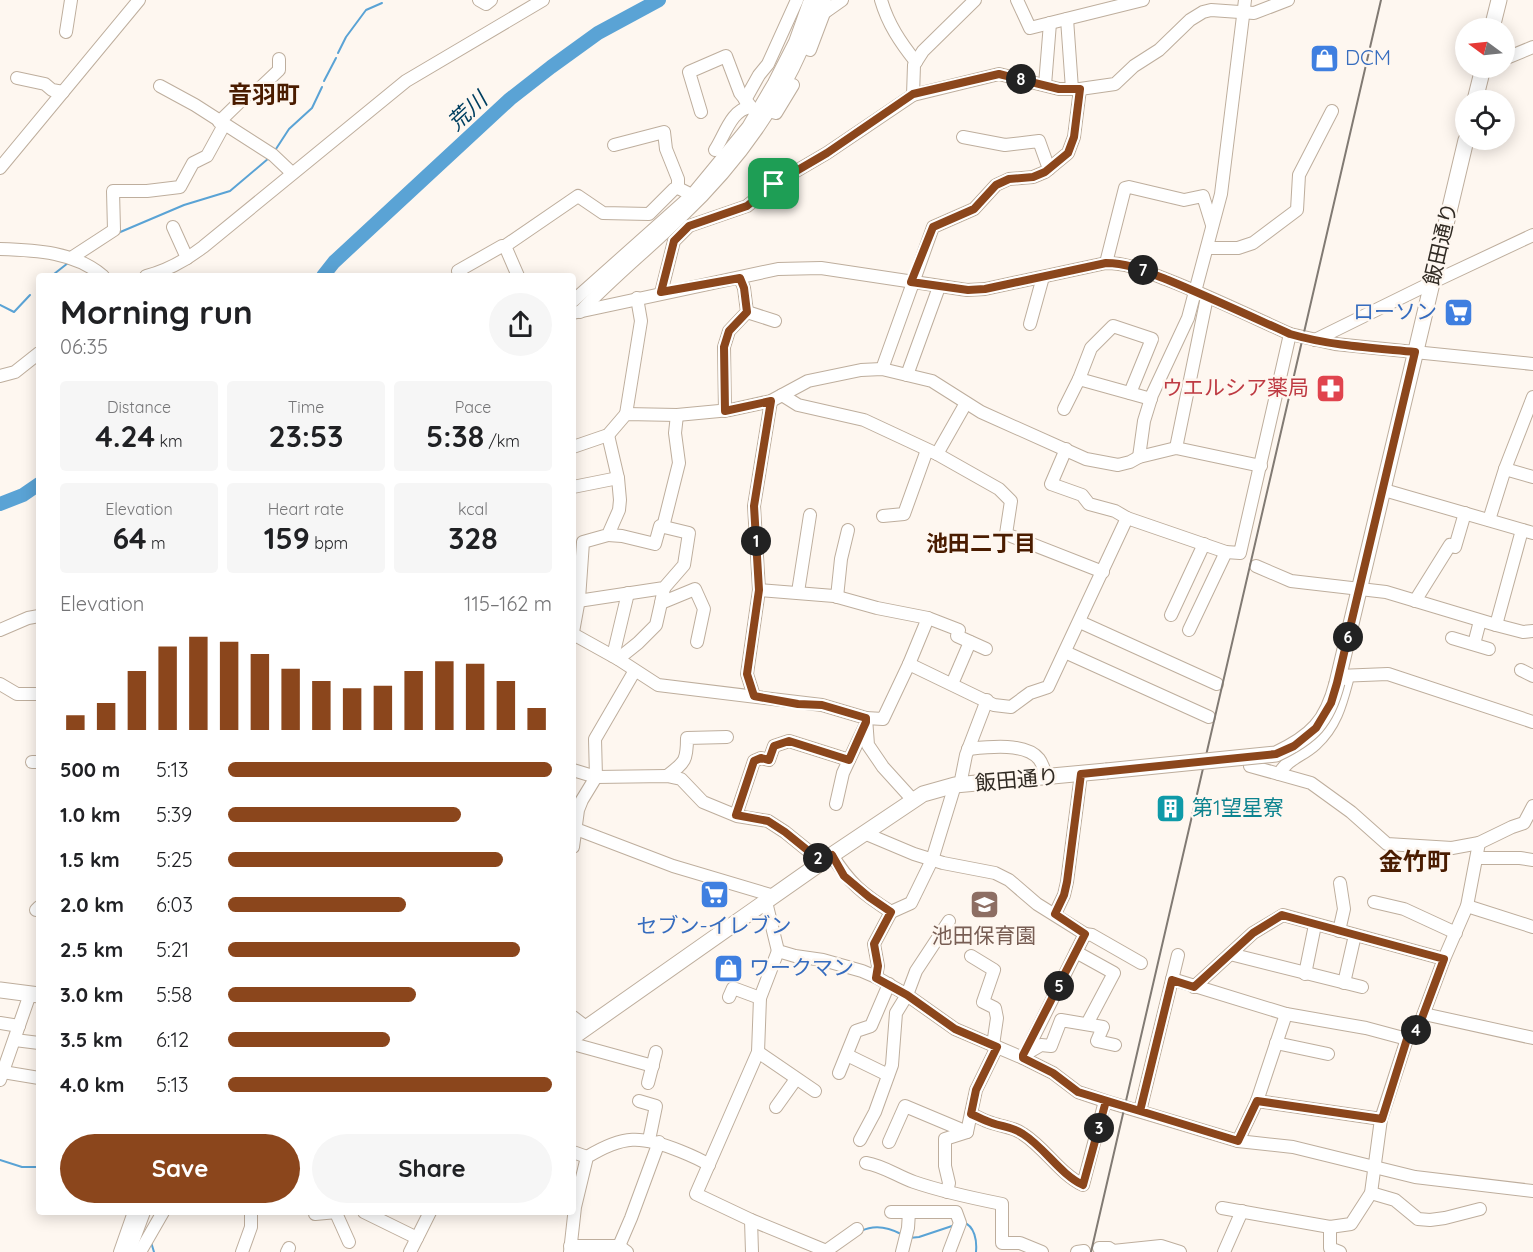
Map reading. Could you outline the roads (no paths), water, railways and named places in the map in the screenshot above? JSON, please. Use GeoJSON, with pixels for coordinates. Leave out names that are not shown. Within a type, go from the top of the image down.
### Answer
{"type":"FeatureCollection","features":[{"type":"Feature","properties":{"kind":"main road"},"geometry":{"type":"LineString","coordinates":[[1494,18],[1499,0]]}},
{"type":"Feature","properties":{"kind":"main road","name":"飯田通り"},"geometry":{"type":"LineString","coordinates":[[576,1035],[912,799],[936,789],[1276,754],[1294,746],[1316,728],[1331,703],[1341,678],[1359,589],[1464,150]]}},
{"type":"Feature","properties":{"kind":"main road"},"geometry":{"type":"LineString","coordinates":[[0,990],[35,994]]}},
{"type":"Feature","properties":{"kind":"street"},"geometry":{"type":"LineString","coordinates":[[66,32],[71,0]]}},
{"type":"Feature","properties":{"kind":"street"},"geometry":{"type":"LineString","coordinates":[[0,168],[139,0]]}},
{"type":"Feature","properties":{"kind":"street"},"geometry":{"type":"LineString","coordinates":[[479,0],[486,4],[491,0]]}},
{"type":"Feature","properties":{"kind":"street"},"geometry":{"type":"LineString","coordinates":[[517,0],[517,15]]}},
{"type":"Feature","properties":{"kind":"street"},"geometry":{"type":"LineString","coordinates":[[157,273],[203,247],[406,81],[543,0]]}},
{"type":"Feature","properties":{"kind":"street"},"geometry":{"type":"LineString","coordinates":[[661,292],[674,241],[684,223],[748,141],[759,75],[768,64],[796,0]]}},
{"type":"Feature","properties":{"kind":"street"},"geometry":{"type":"LineString","coordinates":[[799,44],[810,0]]}},
{"type":"Feature","properties":{"kind":"street"},"geometry":{"type":"LineString","coordinates":[[881,0],[886,17],[900,42],[916,62]]}},
{"type":"Feature","properties":{"kind":"street"},"geometry":{"type":"LineString","coordinates":[[913,94],[916,62],[923,51],[975,0]]}},
{"type":"Feature","properties":{"kind":"street"},"geometry":{"type":"LineString","coordinates":[[1017,0],[1030,28],[1143,0]]}},
{"type":"Feature","properties":{"kind":"street"},"geometry":{"type":"LineString","coordinates":[[1176,448],[1202,294],[1207,248],[1221,194],[1245,0]]}},
{"type":"Feature","properties":{"kind":"street"},"geometry":{"type":"LineString","coordinates":[[576,310],[610,280],[684,223],[747,206],[774,184],[836,147],[913,94],[999,74],[1059,89],[1115,84],[1134,66],[1159,50],[1190,20],[1203,12],[1211,10],[1254,13],[1288,0]]}},
{"type":"Feature","properties":{"kind":"street"},"geometry":{"type":"LineString","coordinates":[[715,150],[736,113],[743,108],[776,113],[780,108],[806,60],[831,3]]}},
{"type":"Feature","properties":{"kind":"street"},"geometry":{"type":"LineString","coordinates":[[576,310],[692,195],[741,136],[755,108],[799,44],[831,3]]}},
{"type":"Feature","properties":{"kind":"street"},"geometry":{"type":"LineString","coordinates":[[882,369],[911,282],[933,227],[974,209],[996,185],[1009,179],[1033,177],[1049,169],[1068,153],[1074,137],[1076,89],[1067,19]]}},
{"type":"Feature","properties":{"kind":"street"},"geometry":{"type":"LineString","coordinates":[[1045,85],[1050,23]]}},
{"type":"Feature","properties":{"kind":"street"},"geometry":{"type":"LineString","coordinates":[[1515,54],[1533,47]]}},
{"type":"Feature","properties":{"kind":"street"},"geometry":{"type":"LineString","coordinates":[[701,112],[689,72],[726,56],[740,93],[755,108]]}},
{"type":"Feature","properties":{"kind":"street"},"geometry":{"type":"LineString","coordinates":[[71,258],[114,230],[113,190],[180,187],[193,163],[207,156],[221,123],[252,90],[260,88],[279,70],[279,59]]}},
{"type":"Feature","properties":{"kind":"street"},"geometry":{"type":"LineString","coordinates":[[17,78],[45,84],[52,90],[63,92]]}},
{"type":"Feature","properties":{"kind":"street"},"geometry":{"type":"LineString","coordinates":[[160,86],[195,105],[273,155],[292,173]]}},
{"type":"Feature","properties":{"kind":"street"},"geometry":{"type":"LineString","coordinates":[[1207,248],[1238,248],[1253,243],[1298,210],[1299,176],[1332,111]]}},
{"type":"Feature","properties":{"kind":"street"},"geometry":{"type":"LineString","coordinates":[[614,146],[664,132],[666,149],[678,179],[678,188]]}},
{"type":"Feature","properties":{"kind":"street"},"geometry":{"type":"LineString","coordinates":[[963,137],[1005,145],[1039,141],[1049,169]]}},
{"type":"Feature","properties":{"kind":"street"},"geometry":{"type":"LineString","coordinates":[[678,188],[692,195]]}},
{"type":"Feature","properties":{"kind":"street"},"geometry":{"type":"LineString","coordinates":[[458,271],[505,246],[578,196],[603,213],[649,214],[674,189],[678,188]]}},
{"type":"Feature","properties":{"kind":"street"},"geometry":{"type":"LineString","coordinates":[[1106,263],[1125,188],[1184,200],[1203,196],[1213,228]]}},
{"type":"Feature","properties":{"kind":"street"},"geometry":{"type":"LineString","coordinates":[[173,227],[187,258]]}},
{"type":"Feature","properties":{"kind":"street"},"geometry":{"type":"LineString","coordinates":[[1315,340],[1533,235]]}},
{"type":"Feature","properties":{"kind":"street"},"geometry":{"type":"LineString","coordinates":[[505,246],[517,273]]}},
{"type":"Feature","properties":{"kind":"street"},"geometry":{"type":"LineString","coordinates":[[0,249],[19,249],[71,258],[92,267],[99,273]]}},
{"type":"Feature","properties":{"kind":"street"},"geometry":{"type":"LineString","coordinates":[[576,311],[778,269],[821,268],[968,290],[985,289],[1106,263],[1131,265],[1290,334],[1315,340],[1533,364]]}},
{"type":"Feature","properties":{"kind":"street"},"geometry":{"type":"LineString","coordinates":[[1030,324],[1042,277]]}},
{"type":"Feature","properties":{"kind":"street"},"geometry":{"type":"LineString","coordinates":[[740,278],[744,288],[747,312]]}},
{"type":"Feature","properties":{"kind":"street"},"geometry":{"type":"LineString","coordinates":[[907,375],[939,287]]}},
{"type":"Feature","properties":{"kind":"street"},"geometry":{"type":"LineString","coordinates":[[1138,457],[1144,421],[1151,399],[1188,318],[1202,294]]}},
{"type":"Feature","properties":{"kind":"street"},"geometry":{"type":"LineString","coordinates":[[576,446],[608,435],[626,414],[641,321],[637,298]]}},
{"type":"Feature","properties":{"kind":"street"},"geometry":{"type":"LineString","coordinates":[[747,312],[776,321]]}},
{"type":"Feature","properties":{"kind":"street"},"geometry":{"type":"LineString","coordinates":[[725,411],[724,347],[729,331],[747,312]]}},
{"type":"Feature","properties":{"kind":"street"},"geometry":{"type":"LineString","coordinates":[[1064,410],[1091,348],[1113,326],[1152,339],[1130,393]]}},
{"type":"Feature","properties":{"kind":"street"},"geometry":{"type":"LineString","coordinates":[[1066,449],[1051,484],[1082,495],[1089,504],[1115,511],[1127,518],[1226,552],[1240,553],[1290,334]]}},
{"type":"Feature","properties":{"kind":"street"},"geometry":{"type":"LineString","coordinates":[[0,376],[15,372],[36,355]]}},
{"type":"Feature","properties":{"kind":"street"},"geometry":{"type":"LineString","coordinates":[[626,414],[677,415],[725,411],[776,398],[808,381],[861,370],[882,369],[932,381],[966,403],[1015,428],[1086,459],[1118,465],[1131,462],[1138,457],[1176,448],[1261,466]]}},
{"type":"Feature","properties":{"kind":"street"},"geometry":{"type":"LineString","coordinates":[[1079,379],[1151,399]]}},
{"type":"Feature","properties":{"kind":"street"},"geometry":{"type":"LineString","coordinates":[[1490,520],[1505,469],[1533,396]]}},
{"type":"Feature","properties":{"kind":"street"},"geometry":{"type":"LineString","coordinates":[[776,398],[864,420],[932,452],[999,489],[1011,501],[1006,534],[1103,572]]}},
{"type":"Feature","properties":{"kind":"street"},"geometry":{"type":"LineString","coordinates":[[754,696],[747,674],[759,590],[754,506],[776,398]]}},
{"type":"Feature","properties":{"kind":"street"},"geometry":{"type":"LineString","coordinates":[[883,516],[904,514],[932,452],[966,403]]}},
{"type":"Feature","properties":{"kind":"street"},"geometry":{"type":"LineString","coordinates":[[663,527],[679,463],[675,433],[677,415]]}},
{"type":"Feature","properties":{"kind":"street"},"geometry":{"type":"LineString","coordinates":[[608,435],[618,478],[619,510],[608,535]]}},
{"type":"Feature","properties":{"kind":"street"},"geometry":{"type":"LineString","coordinates":[[1505,469],[1533,477]]}},
{"type":"Feature","properties":{"kind":"street"},"geometry":{"type":"LineString","coordinates":[[576,486],[618,478]]}},
{"type":"Feature","properties":{"kind":"street"},"geometry":{"type":"LineString","coordinates":[[1384,490],[1528,531],[1496,625]]}},
{"type":"Feature","properties":{"kind":"street"},"geometry":{"type":"LineString","coordinates":[[1415,602],[1450,545],[1455,547],[1465,513]]}},
{"type":"Feature","properties":{"kind":"street"},"geometry":{"type":"LineString","coordinates":[[798,592],[810,515]]}},
{"type":"Feature","properties":{"kind":"street"},"geometry":{"type":"LineString","coordinates":[[909,664],[994,705],[1011,707],[1030,693],[1048,687],[1127,518]]}},
{"type":"Feature","properties":{"kind":"street"},"geometry":{"type":"LineString","coordinates":[[576,614],[583,542],[608,535],[655,544],[660,526],[689,533],[684,565],[664,588],[656,625],[638,643],[615,658]]}},
{"type":"Feature","properties":{"kind":"street"},"geometry":{"type":"LineString","coordinates":[[837,597],[841,559],[848,530]]}},
{"type":"Feature","properties":{"kind":"street"},"geometry":{"type":"LineString","coordinates":[[1171,615],[1203,544]]}},
{"type":"Feature","properties":{"kind":"street"},"geometry":{"type":"LineString","coordinates":[[1189,630],[1226,552]]}},
{"type":"Feature","properties":{"kind":"street"},"geometry":{"type":"LineString","coordinates":[[1256,566],[1291,581],[1386,592],[1480,621],[1523,632],[1533,631]]}},
{"type":"Feature","properties":{"kind":"street"},"geometry":{"type":"LineString","coordinates":[[578,601],[664,588]]}},
{"type":"Feature","properties":{"kind":"street"},"geometry":{"type":"LineString","coordinates":[[661,603],[695,589],[704,609],[697,642]]}},
{"type":"Feature","properties":{"kind":"street"},"geometry":{"type":"LineString","coordinates":[[759,590],[837,597],[928,618],[959,630],[957,636],[986,649]]}},
{"type":"Feature","properties":{"kind":"street"},"geometry":{"type":"LineString","coordinates":[[615,658],[628,593]]}},
{"type":"Feature","properties":{"kind":"street"},"geometry":{"type":"LineString","coordinates":[[34,617],[28,615],[36,608]]}},
{"type":"Feature","properties":{"kind":"street"},"geometry":{"type":"LineString","coordinates":[[0,630],[34,617]]}},
{"type":"Feature","properties":{"kind":"street"},"geometry":{"type":"LineString","coordinates":[[576,635],[658,685],[754,696],[798,704],[822,705],[866,720],[883,719],[928,618]]}},
{"type":"Feature","properties":{"kind":"street"},"geometry":{"type":"LineString","coordinates":[[1474,644],[1480,621]]}},
{"type":"Feature","properties":{"kind":"street"},"geometry":{"type":"LineString","coordinates":[[1080,622],[1217,684]]}},
{"type":"Feature","properties":{"kind":"street"},"geometry":{"type":"LineString","coordinates":[[1452,638],[1489,649]]}},
{"type":"Feature","properties":{"kind":"street"},"geometry":{"type":"LineString","coordinates":[[952,684],[970,642]]}},
{"type":"Feature","properties":{"kind":"street"},"geometry":{"type":"LineString","coordinates":[[1065,652],[1209,717]]}},
{"type":"Feature","properties":{"kind":"street"},"geometry":{"type":"LineString","coordinates":[[634,672],[595,739],[596,777],[582,800],[576,829],[673,866],[770,899],[778,951],[760,998],[758,1052],[696,1194],[751,1220],[828,1251],[857,1229]]}},
{"type":"Feature","properties":{"kind":"street"},"geometry":{"type":"LineString","coordinates":[[1279,774],[1285,763],[1302,754],[1327,731],[1340,708],[1341,678],[1388,674],[1533,722]]}},
{"type":"Feature","properties":{"kind":"street"},"geometry":{"type":"LineString","coordinates":[[0,684],[17,694],[36,694]]}},
{"type":"Feature","properties":{"kind":"street"},"geometry":{"type":"LineString","coordinates":[[876,978],[878,966],[874,944],[891,912],[911,903],[932,860],[968,749],[987,700]]}},
{"type":"Feature","properties":{"kind":"street"},"geometry":{"type":"LineString","coordinates":[[836,804],[843,772],[866,720]]}},
{"type":"Feature","properties":{"kind":"street"},"geometry":{"type":"LineString","coordinates":[[866,720],[868,745],[883,767],[912,799]]}},
{"type":"Feature","properties":{"kind":"street"},"geometry":{"type":"LineString","coordinates":[[667,776],[683,764],[687,757],[687,738],[727,737]]}},
{"type":"Feature","properties":{"kind":"street"},"geometry":{"type":"LineString","coordinates":[[736,815],[754,761],[761,758],[769,760],[774,746],[789,741],[849,760]]}},
{"type":"Feature","properties":{"kind":"street"},"geometry":{"type":"LineString","coordinates":[[968,749],[1003,746],[1030,752],[1038,757],[1047,777]]}},
{"type":"Feature","properties":{"kind":"street"},"geometry":{"type":"LineString","coordinates":[[1250,766],[1311,783],[1351,812],[1387,844],[1452,848],[1479,843],[1524,823],[1533,806]]}},
{"type":"Feature","properties":{"kind":"street"},"geometry":{"type":"LineString","coordinates":[[576,771],[596,777],[667,776],[681,780],[703,802],[736,815],[768,821],[827,858],[844,876],[891,912]]}},
{"type":"Feature","properties":{"kind":"street"},"geometry":{"type":"LineString","coordinates":[[1055,914],[1066,888],[1081,774]]}},
{"type":"Feature","properties":{"kind":"street"},"geometry":{"type":"LineString","coordinates":[[864,833],[932,860],[994,873],[1009,880],[1037,904],[1085,934],[1092,935],[1141,963]]}},
{"type":"Feature","properties":{"kind":"street"},"geometry":{"type":"LineString","coordinates":[[1222,1208],[1330,1227],[1351,1224],[1371,1193],[1382,1119],[1407,1039],[1419,1026],[1467,906],[1479,843]]}},
{"type":"Feature","properties":{"kind":"street"},"geometry":{"type":"LineString","coordinates":[[1477,858],[1533,860]]}},
{"type":"Feature","properties":{"kind":"street"},"geometry":{"type":"LineString","coordinates":[[1339,931],[1344,909],[1340,883]]}},
{"type":"Feature","properties":{"kind":"street"},"geometry":{"type":"LineString","coordinates":[[1374,902],[1404,909],[1456,933]]}},
{"type":"Feature","properties":{"kind":"street"},"geometry":{"type":"LineString","coordinates":[[1467,906],[1533,927]]}},
{"type":"Feature","properties":{"kind":"street"},"geometry":{"type":"LineString","coordinates":[[1194,987],[1253,933],[1282,915],[1444,959]]}},
{"type":"Feature","properties":{"kind":"street"},"geometry":{"type":"LineString","coordinates":[[860,1140],[875,1112],[894,1054],[893,1036],[896,1013],[907,995],[916,971],[949,921]]}},
{"type":"Feature","properties":{"kind":"street"},"geometry":{"type":"LineString","coordinates":[[1305,974],[1315,925]]}},
{"type":"Feature","properties":{"kind":"street"},"geometry":{"type":"LineString","coordinates":[[1023,1056],[1085,934]]}},
{"type":"Feature","properties":{"kind":"street"},"geometry":{"type":"LineString","coordinates":[[1344,983],[1355,935]]}},
{"type":"Feature","properties":{"kind":"street"},"geometry":{"type":"LineString","coordinates":[[778,951],[862,971],[907,995],[955,1029],[1023,1056],[1053,1073],[1078,1092],[1106,1101],[1238,1141],[1293,1147],[1414,1177],[1533,1191]]}},
{"type":"Feature","properties":{"kind":"street"},"geometry":{"type":"LineString","coordinates":[[1076,952],[1114,973],[1087,1024]]}},
{"type":"Feature","properties":{"kind":"street"},"geometry":{"type":"LineString","coordinates":[[1230,954],[1362,987]]}},
{"type":"Feature","properties":{"kind":"street"},"geometry":{"type":"LineString","coordinates":[[1140,1111],[1178,955]]}},
{"type":"Feature","properties":{"kind":"street"},"geometry":{"type":"LineString","coordinates":[[967,1132],[976,1090],[995,1046],[997,1018],[995,1008],[983,1002],[994,970],[971,956]]}},
{"type":"Feature","properties":{"kind":"street"},"geometry":{"type":"LineString","coordinates":[[1172,980],[1286,1014],[1366,1028],[1407,1039]]}},
{"type":"Feature","properties":{"kind":"street"},"geometry":{"type":"LineString","coordinates":[[839,1073],[856,1031],[871,1026],[889,984]]}},
{"type":"Feature","properties":{"kind":"street"},"geometry":{"type":"LineString","coordinates":[[729,997],[733,988],[760,998]]}},
{"type":"Feature","properties":{"kind":"street"},"geometry":{"type":"LineString","coordinates":[[35,994],[19,1026],[2,1076],[36,1078]]}},
{"type":"Feature","properties":{"kind":"street"},"geometry":{"type":"LineString","coordinates":[[1238,1141],[1257,1101],[1286,1014]]}},
{"type":"Feature","properties":{"kind":"street"},"geometry":{"type":"LineString","coordinates":[[1424,1014],[1533,1038]]}},
{"type":"Feature","properties":{"kind":"street"},"geometry":{"type":"LineString","coordinates":[[576,1019],[586,1027]]}},
{"type":"Feature","properties":{"kind":"street"},"geometry":{"type":"LineString","coordinates":[[1023,1056],[1041,1045],[1051,1046],[1061,1020],[1103,1027],[1097,1041],[1115,1045]]}},
{"type":"Feature","properties":{"kind":"street"},"geometry":{"type":"LineString","coordinates":[[0,1023],[19,1026]]}},
{"type":"Feature","properties":{"kind":"street"},"geometry":{"type":"LineString","coordinates":[[15,1040],[36,1043]]}},
{"type":"Feature","properties":{"kind":"street"},"geometry":{"type":"LineString","coordinates":[[1276,1043],[1328,1054]]}},
{"type":"Feature","properties":{"kind":"street"},"geometry":{"type":"LineString","coordinates":[[576,1045],[653,1066]]}},
{"type":"Feature","properties":{"kind":"street"},"geometry":{"type":"LineString","coordinates":[[648,1083],[656,1052]]}},
{"type":"Feature","properties":{"kind":"street"},"geometry":{"type":"LineString","coordinates":[[758,1052],[815,1091]]}},
{"type":"Feature","properties":{"kind":"street"},"geometry":{"type":"LineString","coordinates":[[847,1055],[888,1075]]}},
{"type":"Feature","properties":{"kind":"street"},"geometry":{"type":"LineString","coordinates":[[776,1107],[796,1078]]}},
{"type":"Feature","properties":{"kind":"street"},"geometry":{"type":"LineString","coordinates":[[574,1215],[570,1249],[623,1249],[654,1141],[656,1106],[639,1101]]}},
{"type":"Feature","properties":{"kind":"street"},"geometry":{"type":"LineString","coordinates":[[971,1114],[1022,1132],[1042,1148],[1074,1181],[1083,1185],[1106,1101]]}},
{"type":"Feature","properties":{"kind":"street"},"geometry":{"type":"LineString","coordinates":[[1257,1101],[1382,1119]]}},
{"type":"Feature","properties":{"kind":"street"},"geometry":{"type":"LineString","coordinates":[[889,1142],[905,1106],[967,1132]]}},
{"type":"Feature","properties":{"kind":"street"},"geometry":{"type":"LineString","coordinates":[[947,1192],[949,1183],[945,1166],[945,1139],[967,1132]]}},
{"type":"Feature","properties":{"kind":"street"},"geometry":{"type":"LineString","coordinates":[[576,1203],[587,1157],[608,1144],[637,1139],[654,1141],[701,1160],[709,1166]]}},
{"type":"Feature","properties":{"kind":"street"},"geometry":{"type":"LineString","coordinates":[[576,1153],[587,1157]]}},
{"type":"Feature","properties":{"kind":"street"},"geometry":{"type":"LineString","coordinates":[[866,1162],[882,1166],[904,1178],[947,1192],[1002,1204],[1002,1243],[1020,1243],[1042,1252]]}},
{"type":"Feature","properties":{"kind":"street"},"geometry":{"type":"LineString","coordinates":[[1371,1193],[1395,1200],[1418,1218],[1430,1220],[1480,1209]]}},
{"type":"Feature","properties":{"kind":"street"},"geometry":{"type":"LineString","coordinates":[[1224,1252],[1242,1211]]}},
{"type":"Feature","properties":{"kind":"street"},"geometry":{"type":"LineString","coordinates":[[891,1212],[956,1212],[960,1222],[949,1252]]}},
{"type":"Feature","properties":{"kind":"street"},"geometry":{"type":"LineString","coordinates":[[902,1252],[909,1212]]}},
{"type":"Feature","properties":{"kind":"street"},"geometry":{"type":"LineString","coordinates":[[120,1252],[133,1215]]}},
{"type":"Feature","properties":{"kind":"street"},"geometry":{"type":"LineString","coordinates":[[129,1252],[143,1215]]}},
{"type":"Feature","properties":{"kind":"street"},"geometry":{"type":"LineString","coordinates":[[140,1252],[161,1215]]}},
{"type":"Feature","properties":{"kind":"street"},"geometry":{"type":"LineString","coordinates":[[242,1252],[251,1227],[251,1215]]}},
{"type":"Feature","properties":{"kind":"street"},"geometry":{"type":"LineString","coordinates":[[337,1215],[349,1242]]}},
{"type":"Feature","properties":{"kind":"street"},"geometry":{"type":"LineString","coordinates":[[370,1215],[417,1238]]}},
{"type":"Feature","properties":{"kind":"street"},"geometry":{"type":"LineString","coordinates":[[410,1252],[428,1215]]}},
{"type":"Feature","properties":{"kind":"street"},"geometry":{"type":"LineString","coordinates":[[751,1220],[752,1252]]}},
{"type":"Feature","properties":{"kind":"street"},"geometry":{"type":"LineString","coordinates":[[1330,1227],[1330,1248],[1340,1252]]}},
{"type":"Feature","properties":{"kind":"street"},"geometry":{"type":"LineString","coordinates":[[1099,1248],[1109,1248],[1113,1251],[1161,1246],[1180,1252]]}},
{"type":"Feature","properties":{"kind":"waterway","name":"荒川"},"geometry":{"type":"LineString","coordinates":[[325,273],[334,262],[510,99],[598,33],[659,0]]}},
{"type":"Feature","properties":{"kind":"waterway"},"geometry":{"type":"LineString","coordinates":[[338,53],[346,37],[366,10],[382,3]]}},
{"type":"Feature","properties":{"kind":"waterway"},"geometry":{"type":"LineString","coordinates":[[324,81],[336,58]]}},
{"type":"Feature","properties":{"kind":"waterway"},"geometry":{"type":"LineString","coordinates":[[274,152],[289,129],[312,108],[322,87]]}},
{"type":"Feature","properties":{"kind":"waterway"},"geometry":{"type":"LineString","coordinates":[[118,233],[184,205],[230,191],[269,158]]}},
{"type":"Feature","properties":{"kind":"waterway"},"geometry":{"type":"LineString","coordinates":[[55,273],[68,263]]}},
{"type":"Feature","properties":{"kind":"waterway"},"geometry":{"type":"LineString","coordinates":[[0,305],[14,312],[30,295]]}},
{"type":"Feature","properties":{"kind":"waterway","name":"荒川"},"geometry":{"type":"LineString","coordinates":[[0,504],[23,495],[36,486]]}},
{"type":"Feature","properties":{"kind":"waterway"},"geometry":{"type":"LineString","coordinates":[[0,1160],[22,1167],[36,1167]]}},
{"type":"Feature","properties":{"kind":"waterway"},"geometry":{"type":"LineString","coordinates":[[963,1222],[973,1230],[976,1252]]}},
{"type":"Feature","properties":{"kind":"waterway"},"geometry":{"type":"LineString","coordinates":[[909,1238],[955,1225]]}},
{"type":"Feature","properties":{"kind":"waterway"},"geometry":{"type":"LineString","coordinates":[[861,1231],[881,1227],[901,1234]]}},
{"type":"Feature","properties":{"kind":"waterway"},"geometry":{"type":"LineString","coordinates":[[151,1242],[154,1252]]}},
{"type":"Feature","properties":{"kind":"railway"},"geometry":{"type":"LineString","coordinates":[[1091,1252],[1381,0]]}},
{"type":"Feature","properties":{"kind":"place","name":"DCM"},"geometry":{"type":"Point","coordinates":[1324,58]}},
{"type":"Feature","properties":{"kind":"place","name":"ローソン"},"geometry":{"type":"Point","coordinates":[1458,312]}},
{"type":"Feature","properties":{"kind":"place","name":"ウエルシア薬局"},"geometry":{"type":"Point","coordinates":[1330,388]}},
{"type":"Feature","properties":{"kind":"place","name":"第1望星寮"},"geometry":{"type":"Point","coordinates":[1171,808]}},
{"type":"Feature","properties":{"kind":"place","name":"セブン-イレブン"},"geometry":{"type":"Point","coordinates":[714,895]}},
{"type":"Feature","properties":{"kind":"place","name":"池田保育園"},"geometry":{"type":"Point","coordinates":[984,905]}},
{"type":"Feature","properties":{"kind":"place","name":"ワークマン"},"geometry":{"type":"Point","coordinates":[728,968]}},
{"type":"Feature","properties":{"kind":"district","name":"音羽町"},"geometry":{"type":"Point","coordinates":[264,95]}},
{"type":"Feature","properties":{"kind":"district","name":"池田二丁目"},"geometry":{"type":"Point","coordinates":[981,543]}},
{"type":"Feature","properties":{"kind":"district","name":"金竹町"},"geometry":{"type":"Point","coordinates":[1415,862]}}]}
